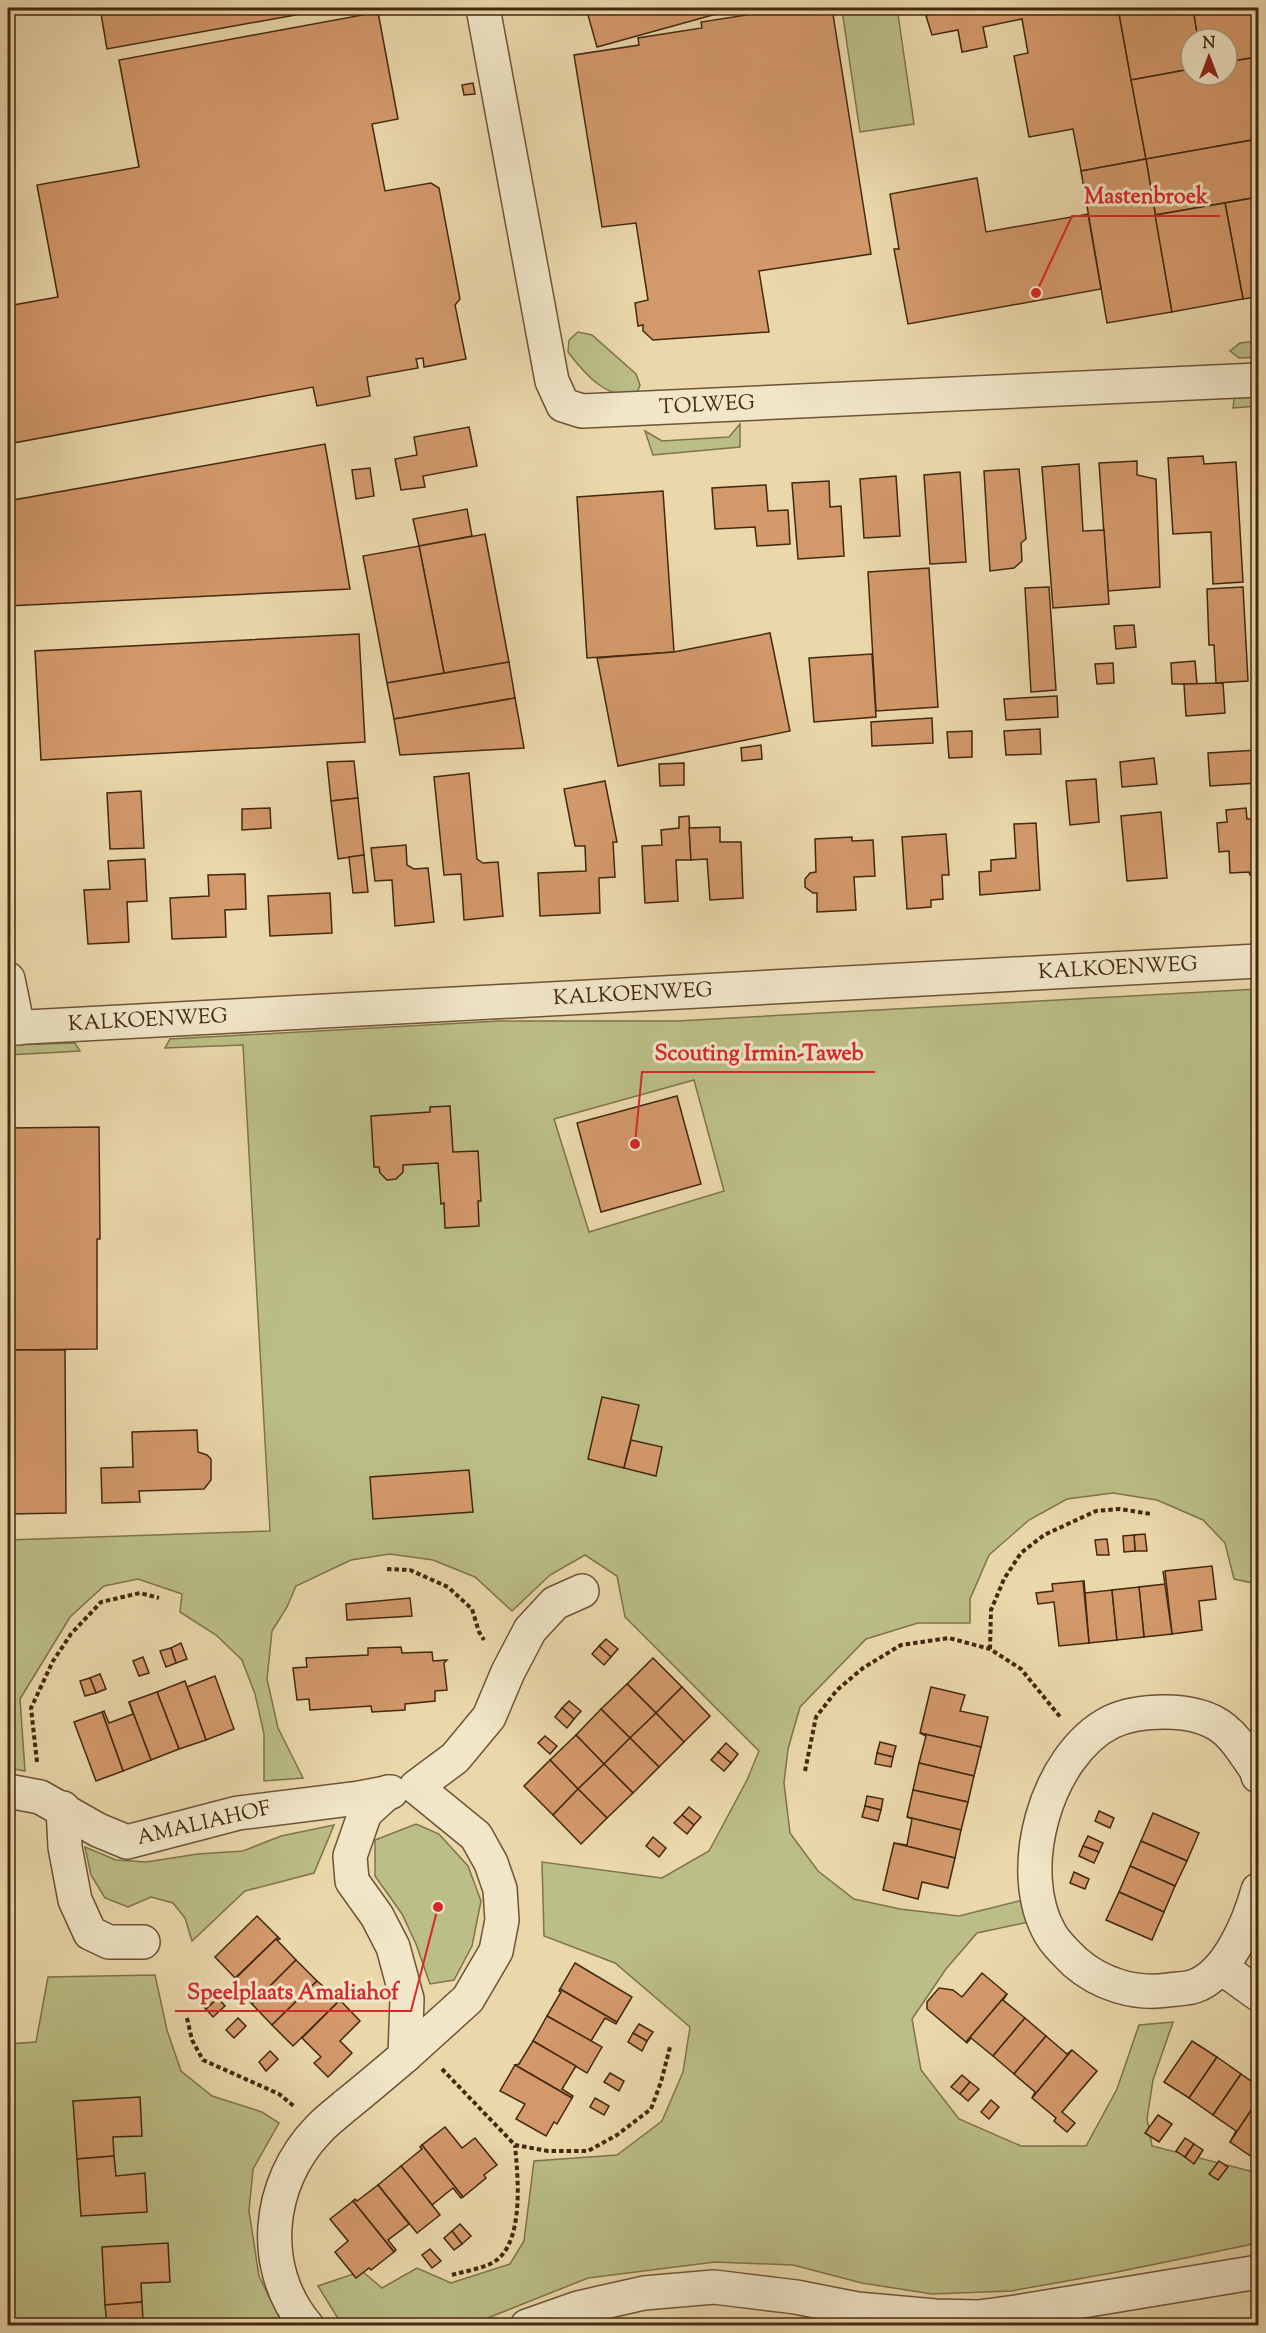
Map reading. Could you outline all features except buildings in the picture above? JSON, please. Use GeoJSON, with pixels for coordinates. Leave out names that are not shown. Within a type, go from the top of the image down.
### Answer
{"type":"FeatureCollection","features":[{"type":"Feature","properties":{"kind":"street","name":"TOLWEG"},"geometry":{"type":"LineString","coordinates":[[483,8],[552,381],[563,405],[582,411],[1258,380]]}},
{"type":"Feature","properties":{"kind":"street","name":"KALKOENWEG"},"geometry":{"type":"LineString","coordinates":[[13,1028],[1258,961]]}},
{"type":"Feature","properties":{"kind":"street"},"geometry":{"type":"LineString","coordinates":[[8,979],[13,1028]]}},
{"type":"Feature","properties":{"kind":"street","name":"AMALIAHOF"},"geometry":{"type":"LineString","coordinates":[[411,2050],[407,1999],[393,1947],[377,1916],[352,1881],[350,1856],[365,1813],[455,1758],[489,1718],[508,1672],[530,1630],[555,1603],[582,1591]]}},
{"type":"Feature","properties":{"kind":"street"},"geometry":{"type":"LineString","coordinates":[[1258,1776],[1256,1769],[1225,1730],[1201,1716],[1178,1712],[1133,1714],[1111,1722],[1095,1732],[1056,1781],[1036,1844],[1035,1876],[1038,1904],[1051,1935],[1065,1953],[1087,1972],[1120,1988],[1162,1991],[1194,1986],[1222,1968],[1250,1913],[1258,1890]]}},
{"type":"Feature","properties":{"kind":"street"},"geometry":{"type":"LineString","coordinates":[[308,2325],[300,2317],[281,2282],[275,2254],[274,2218],[290,2167],[317,2130],[468,1999],[496,1951],[502,1920],[500,1889],[491,1863],[476,1836],[402,1790]]}},
{"type":"Feature","properties":{"kind":"street","name":"AMALIAHOF"},"geometry":{"type":"LineString","coordinates":[[8,1791],[52,1803],[98,1830],[127,1842],[237,1813],[359,1798],[402,1790]]}},
{"type":"Feature","properties":{"kind":"street"},"geometry":{"type":"LineString","coordinates":[[52,1803],[65,1847],[75,1899],[90,1933],[109,1942],[143,1942]]}},
{"type":"Feature","properties":{"kind":"street"},"geometry":{"type":"LineString","coordinates":[[1222,1968],[1258,1994]]}},
{"type":"Feature","properties":{"kind":"street"},"geometry":{"type":"LineString","coordinates":[[527,2325],[578,2308],[644,2293],[714,2287],[796,2297],[857,2309],[935,2316],[978,2317],[1258,2272]]}},
{"type":"Feature","properties":{"kind":"path"},"geometry":{"type":"LineString","coordinates":[[990,1649],[991,1610],[1004,1580],[1021,1553],[1044,1535],[1096,1511],[1120,1509],[1151,1514]]}},
{"type":"Feature","properties":{"kind":"path"},"geometry":{"type":"LineString","coordinates":[[387,1569],[410,1570],[448,1587],[472,1609],[479,1632],[508,1672]]}},
{"type":"Feature","properties":{"kind":"path"},"geometry":{"type":"LineString","coordinates":[[52,1803],[31,1708],[53,1661],[70,1634],[101,1602],[140,1593],[159,1598]]}},
{"type":"Feature","properties":{"kind":"path"},"geometry":{"type":"LineString","coordinates":[[805,1771],[816,1717],[837,1690],[862,1668],[901,1645],[949,1638],[990,1649],[1021,1669],[1083,1745]]}},
{"type":"Feature","properties":{"kind":"path"},"geometry":{"type":"LineString","coordinates":[[187,2018],[192,2040],[203,2060],[279,2094],[304,2114],[317,2130]]}},
{"type":"Feature","properties":{"kind":"path"},"geometry":{"type":"LineString","coordinates":[[411,2050],[515,2145],[548,2151],[588,2151],[617,2135],[651,2109],[670,2047]]}},
{"type":"Feature","properties":{"kind":"path"},"geometry":{"type":"LineString","coordinates":[[452,2275],[493,2263],[508,2248],[516,2216],[519,2183],[515,2145]]}},
{"type":"Feature","properties":{"kind":"green space"},"geometry":{"type":"Polygon","coordinates":[[[897,8],[914,124],[860,132],[842,10],[897,8]]]}},
{"type":"Feature","properties":{"kind":"green space"},"geometry":{"type":"Polygon","coordinates":[[[578,332],[592,335],[636,374],[640,385],[637,393],[626,395],[607,390],[581,369],[568,352],[569,340],[578,332]]]}},
{"type":"Feature","properties":{"kind":"green space"},"geometry":{"type":"Polygon","coordinates":[[[1258,341],[1258,357],[1239,358],[1230,351],[1240,343],[1258,341]]]}},
{"type":"Feature","properties":{"kind":"green space"},"geometry":{"type":"Polygon","coordinates":[[[1258,391],[1258,406],[1233,408],[1235,393],[1258,391]]]}},
{"type":"Feature","properties":{"kind":"green space"},"geometry":{"type":"Polygon","coordinates":[[[740,424],[740,447],[653,455],[645,431],[662,441],[729,437],[740,424]]]}},
{"type":"Feature","properties":{"kind":"green space"},"geometry":{"type":"Polygon","coordinates":[[[1258,989],[1258,1584],[1234,1579],[1225,1543],[1203,1520],[1157,1500],[1113,1493],[1067,1499],[1029,1520],[989,1555],[970,1599],[970,1623],[918,1623],[866,1639],[800,1707],[788,1749],[784,1783],[790,1833],[818,1871],[854,1899],[900,1909],[959,1916],[1023,1900],[1029,1922],[977,1933],[946,1969],[912,2019],[921,2070],[959,2119],[1021,2146],[1086,2146],[1117,2089],[1139,2025],[1173,2022],[1153,2080],[1147,2119],[1152,2146],[1258,2173],[1258,2240],[1248,2245],[1011,2291],[932,2294],[862,2283],[793,2265],[715,2262],[588,2278],[470,2325],[342,2325],[318,2286],[362,2271],[382,2288],[417,2268],[451,2283],[510,2264],[524,2241],[534,2161],[617,2155],[662,2121],[683,2072],[690,2027],[615,1963],[544,1936],[542,1862],[662,1878],[709,1851],[747,1780],[759,1751],[625,1617],[617,1576],[585,1555],[550,1575],[512,1611],[475,1577],[433,1560],[390,1554],[351,1560],[296,1586],[287,1607],[272,1631],[267,1679],[278,1728],[303,1778],[264,1781],[264,1734],[255,1694],[242,1660],[216,1635],[180,1612],[182,1594],[138,1579],[104,1586],[70,1617],[20,1699],[25,1771],[8,1768],[8,1540],[270,1531],[243,1045],[165,1048],[170,1039],[499,1021],[677,1021],[1258,989]],[[694,1080],[554,1119],[589,1232],[724,1191],[694,1080]]]}},
{"type":"Feature","properties":{"kind":"green space"},"geometry":{"type":"Polygon","coordinates":[[[75,1043],[80,1051],[8,1055],[8,1045],[75,1043]]]}},
{"type":"Feature","properties":{"kind":"green space"},"geometry":{"type":"Polygon","coordinates":[[[416,1824],[439,1834],[468,1866],[481,1901],[472,1946],[454,1980],[430,1984],[416,1944],[402,1914],[375,1876],[375,1840],[416,1824]]]}},
{"type":"Feature","properties":{"kind":"green space"},"geometry":{"type":"Polygon","coordinates":[[[334,1825],[314,1873],[245,1891],[192,1941],[185,1918],[173,1903],[151,1897],[128,1907],[105,1898],[91,1875],[85,1847],[116,1860],[146,1862],[198,1854],[243,1851],[281,1836],[334,1825]]]}},
{"type":"Feature","properties":{"kind":"green space"},"geometry":{"type":"Polygon","coordinates":[[[155,1975],[167,2030],[181,2071],[212,2096],[262,2112],[279,2123],[253,2169],[249,2211],[259,2276],[283,2325],[8,2326],[8,2044],[36,2042],[48,1977],[155,1975]]]}},
{"type":"Feature","properties":{"kind":"place","name":"Mastenbroek"},"geometry":{"type":"Point","coordinates":[1036,293]}},
{"type":"Feature","properties":{"kind":"place","name":"Scouting Irmin-Taweb"},"geometry":{"type":"Point","coordinates":[635,1144]}},
{"type":"Feature","properties":{"kind":"place","name":"Speelplaats Amaliahof"},"geometry":{"type":"Point","coordinates":[438,1907]}}]}
